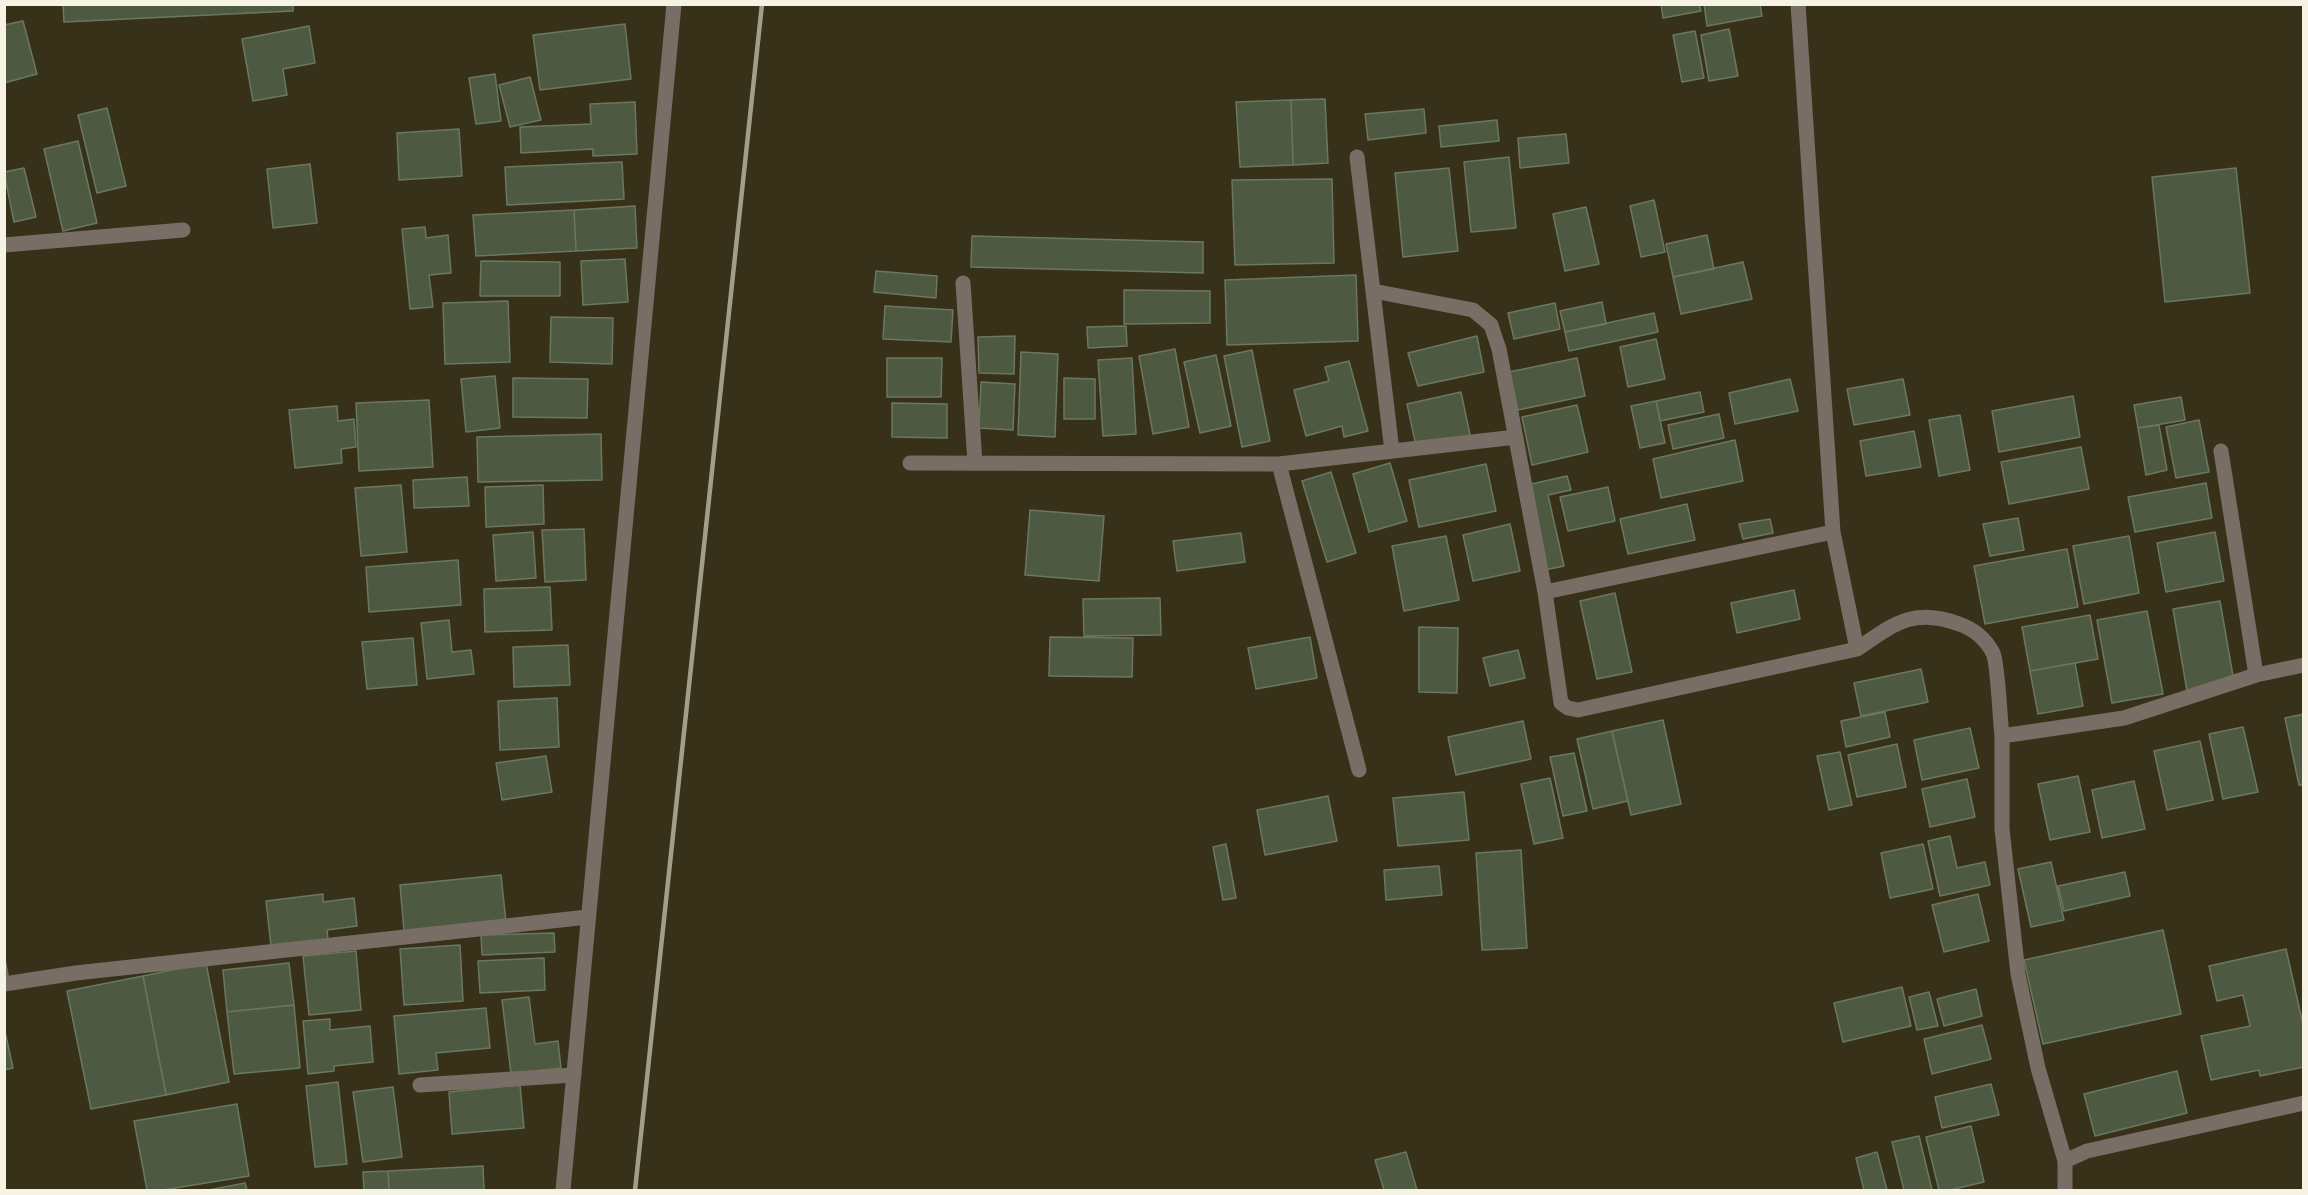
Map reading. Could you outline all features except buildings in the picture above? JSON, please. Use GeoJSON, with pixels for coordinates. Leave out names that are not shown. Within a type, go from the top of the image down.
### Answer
{"type":"FeatureCollection","features":[{"type":"Feature","properties":{"kind":"street"},"geometry":{"type":"LineString","coordinates":[[563,1191],[674,4]]}},
{"type":"Feature","properties":{"kind":"street"},"geometry":{"type":"LineString","coordinates":[[1798,4],[1833,532],[1857,649]]}},
{"type":"Feature","properties":{"kind":"street"},"geometry":{"type":"LineString","coordinates":[[1357,157],[1392,451]]}},
{"type":"Feature","properties":{"kind":"street"},"geometry":{"type":"LineString","coordinates":[[4,245],[183,230]]}},
{"type":"Feature","properties":{"kind":"street"},"geometry":{"type":"LineString","coordinates":[[963,283],[975,463]]}},
{"type":"Feature","properties":{"kind":"street"},"geometry":{"type":"LineString","coordinates":[[1373,291],[1473,310],[1491,325],[1499,349],[1516,437],[1545,592],[1562,703],[1568,708],[1578,710],[1857,649],[1894,624],[1916,617],[1940,617],[1975,630],[1994,654],[2002,736],[2002,829],[2018,974],[2038,1068],[2066,1161],[2062,1190]]}},
{"type":"Feature","properties":{"kind":"street"},"geometry":{"type":"LineString","coordinates":[[910,463],[1279,464],[1516,437]]}},
{"type":"Feature","properties":{"kind":"street"},"geometry":{"type":"LineString","coordinates":[[2221,451],[2256,675]]}},
{"type":"Feature","properties":{"kind":"street"},"geometry":{"type":"LineString","coordinates":[[1279,464],[1359,770]]}},
{"type":"Feature","properties":{"kind":"street"},"geometry":{"type":"LineString","coordinates":[[1545,592],[1833,532]]}},
{"type":"Feature","properties":{"kind":"street"},"geometry":{"type":"LineString","coordinates":[[2002,736],[2124,718],[2256,675],[2304,665]]}},
{"type":"Feature","properties":{"kind":"street"},"geometry":{"type":"LineString","coordinates":[[4,984],[76,973],[588,917]]}},
{"type":"Feature","properties":{"kind":"street"},"geometry":{"type":"LineString","coordinates":[[420,1085],[574,1075]]}},
{"type":"Feature","properties":{"kind":"street"},"geometry":{"type":"LineString","coordinates":[[2066,1161],[2087,1151],[2304,1102]]}},
{"type":"Feature","properties":{"kind":"railway"},"geometry":{"type":"LineString","coordinates":[[635,1190],[762,4]]}}]}
